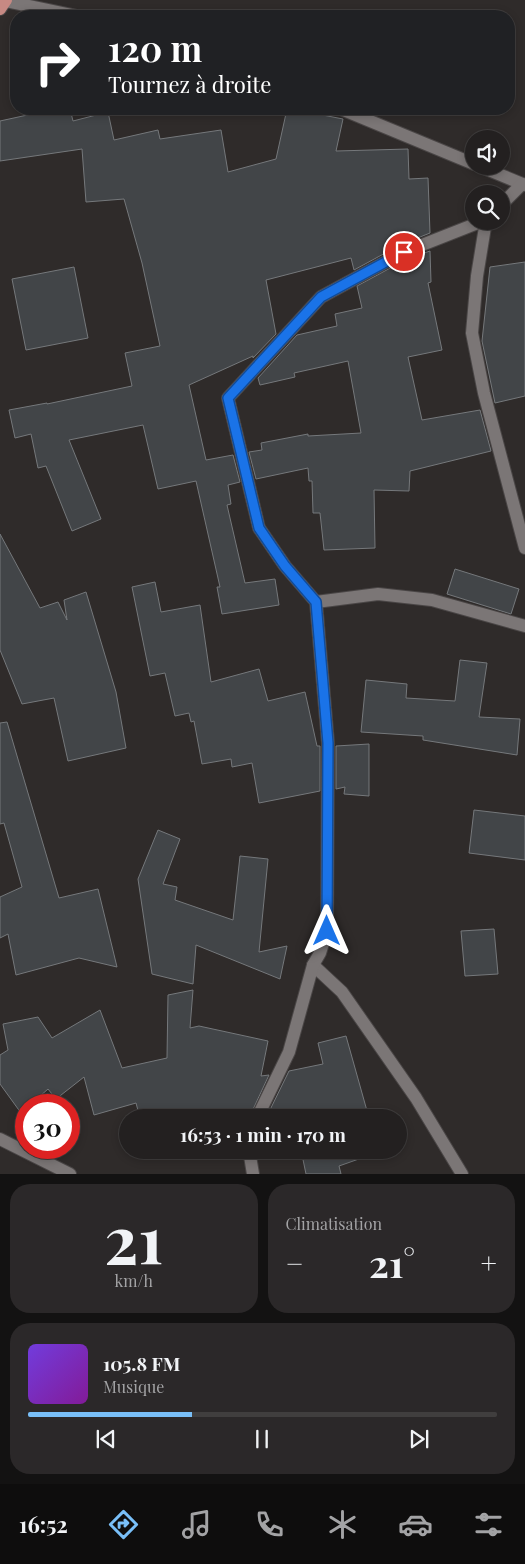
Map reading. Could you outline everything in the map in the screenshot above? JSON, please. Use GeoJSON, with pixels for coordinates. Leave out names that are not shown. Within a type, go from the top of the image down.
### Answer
{"type":"FeatureCollection","features":[{"type":"Feature","properties":{"kind":"street"},"geometry":{"type":"LineString","coordinates":[[4,3],[43,10]]}},
{"type":"Feature","properties":{"kind":"street"},"geometry":{"type":"LineString","coordinates":[[356,115],[465,160]]}},
{"type":"Feature","properties":{"kind":"street"},"geometry":{"type":"LineString","coordinates":[[500,175],[523,185],[510,197]]}},
{"type":"Feature","properties":{"kind":"street"},"geometry":{"type":"LineString","coordinates":[[261,1109],[289,1052],[313,965],[320,953],[327,931],[328,743],[316,602],[285,566],[259,528],[228,398],[321,297],[404,252],[465,228]]}},
{"type":"Feature","properties":{"kind":"street"},"geometry":{"type":"LineString","coordinates":[[483,230],[472,333],[484,393],[525,548]]}},
{"type":"Feature","properties":{"kind":"street"},"geometry":{"type":"LineString","coordinates":[[316,602],[378,594],[432,600],[525,626]]}},
{"type":"Feature","properties":{"kind":"street"},"geometry":{"type":"LineString","coordinates":[[313,965],[342,992],[416,1098],[462,1174]]}},
{"type":"Feature","properties":{"kind":"street"},"geometry":{"type":"LineString","coordinates":[[0,1139],[70,1174]]}},
{"type":"Feature","properties":{"kind":"street"},"geometry":{"type":"LineString","coordinates":[[250,1159],[253,1174]]}},
{"type":"Feature","properties":{"kind":"building"},"geometry":{"type":"Polygon","coordinates":[[[28,115],[72,115],[73,121],[96,115],[109,115],[114,140],[158,130],[160,139],[221,130],[228,172],[276,159],[286,115],[323,115],[343,119],[336,151],[408,149],[409,179],[428,178],[430,233],[400,245],[354,270],[351,258],[266,280],[276,334],[253,358],[253,356],[189,385],[206,460],[233,455],[240,482],[228,485],[231,504],[227,505],[245,583],[275,579],[279,605],[222,614],[217,587],[220,587],[196,481],[158,489],[143,425],[69,440],[101,519],[72,531],[46,466],[38,468],[31,434],[15,438],[9,410],[132,386],[125,353],[160,346],[142,263],[124,199],[86,202],[82,149],[0,161],[0,121],[28,115]]]}},
{"type":"Feature","properties":{"kind":"building"},"geometry":{"type":"Polygon","coordinates":[[[430,251],[431,282],[428,283],[442,350],[408,357],[422,420],[480,410],[491,451],[410,471],[409,491],[374,490],[375,548],[324,550],[320,513],[313,513],[312,481],[309,481],[308,468],[256,479],[249,452],[262,450],[261,443],[308,434],[308,436],[361,433],[348,361],[294,373],[295,377],[260,385],[258,378],[297,335],[337,326],[335,314],[362,308],[357,286],[407,259],[430,251]]]}},
{"type":"Feature","properties":{"kind":"building"},"geometry":{"type":"Polygon","coordinates":[[[525,262],[525,396],[495,403],[482,341],[490,267],[525,262]]]}},
{"type":"Feature","properties":{"kind":"building"},"geometry":{"type":"Polygon","coordinates":[[[74,267],[88,338],[26,350],[12,279],[74,267]]]}},
{"type":"Feature","properties":{"kind":"building"},"geometry":{"type":"Polygon","coordinates":[[[0,534],[40,608],[58,602],[67,620],[64,600],[86,592],[116,692],[126,748],[68,761],[54,698],[22,704],[0,650],[0,534]]]}},
{"type":"Feature","properties":{"kind":"building"},"geometry":{"type":"Polygon","coordinates":[[[455,569],[519,589],[511,614],[447,594],[455,569]]]}},
{"type":"Feature","properties":{"kind":"building"},"geometry":{"type":"Polygon","coordinates":[[[155,582],[161,612],[200,605],[211,682],[259,669],[268,701],[305,692],[317,746],[320,746],[320,791],[259,803],[252,763],[232,767],[231,759],[202,764],[194,721],[191,722],[189,713],[175,716],[165,673],[150,676],[132,587],[155,582]]]}},
{"type":"Feature","properties":{"kind":"building"},"geometry":{"type":"Polygon","coordinates":[[[460,660],[487,663],[479,717],[520,719],[517,755],[423,740],[423,736],[361,732],[366,680],[407,684],[406,698],[455,701],[460,660]]]}},
{"type":"Feature","properties":{"kind":"building"},"geometry":{"type":"Polygon","coordinates":[[[7,722],[59,898],[98,889],[117,967],[79,958],[16,975],[8,934],[0,938],[0,897],[22,887],[4,823],[0,824],[0,723],[7,722]]]}},
{"type":"Feature","properties":{"kind":"building"},"geometry":{"type":"Polygon","coordinates":[[[369,744],[369,796],[344,794],[345,787],[336,789],[336,746],[369,744]]]}},
{"type":"Feature","properties":{"kind":"building"},"geometry":{"type":"Polygon","coordinates":[[[474,810],[525,816],[525,860],[469,853],[474,810]]]}},
{"type":"Feature","properties":{"kind":"building"},"geometry":{"type":"Polygon","coordinates":[[[158,830],[180,839],[163,884],[177,887],[175,900],[233,920],[240,856],[268,859],[259,952],[287,946],[280,979],[196,945],[193,984],[152,974],[138,879],[158,830]]]}},
{"type":"Feature","properties":{"kind":"building"},"geometry":{"type":"Polygon","coordinates":[[[494,929],[498,974],[465,976],[461,931],[494,929]]]}},
{"type":"Feature","properties":{"kind":"building"},"geometry":{"type":"Polygon","coordinates":[[[193,990],[190,1028],[199,1026],[268,1041],[261,1076],[269,1075],[253,1109],[138,1109],[136,1103],[94,1115],[84,1077],[62,1094],[52,1094],[48,1089],[42,1094],[15,1094],[15,1105],[0,1084],[0,1055],[8,1050],[3,1024],[38,1017],[52,1038],[100,1010],[122,1068],[167,1058],[168,995],[193,990]]]}},
{"type":"Feature","properties":{"kind":"building"},"geometry":{"type":"Polygon","coordinates":[[[346,1036],[366,1109],[270,1109],[289,1071],[323,1064],[318,1043],[346,1036]]]}},
{"type":"Feature","properties":{"kind":"building"},"geometry":{"type":"Polygon","coordinates":[[[303,1159],[359,1159],[339,1166],[341,1174],[306,1174],[303,1159]]]}},
{"type":"Feature","properties":{"kind":"route"},"geometry":{"type":"LineString","coordinates":[[327,931],[328,743],[316,602],[285,566],[259,528],[228,398],[321,297],[404,252]]}}]}
